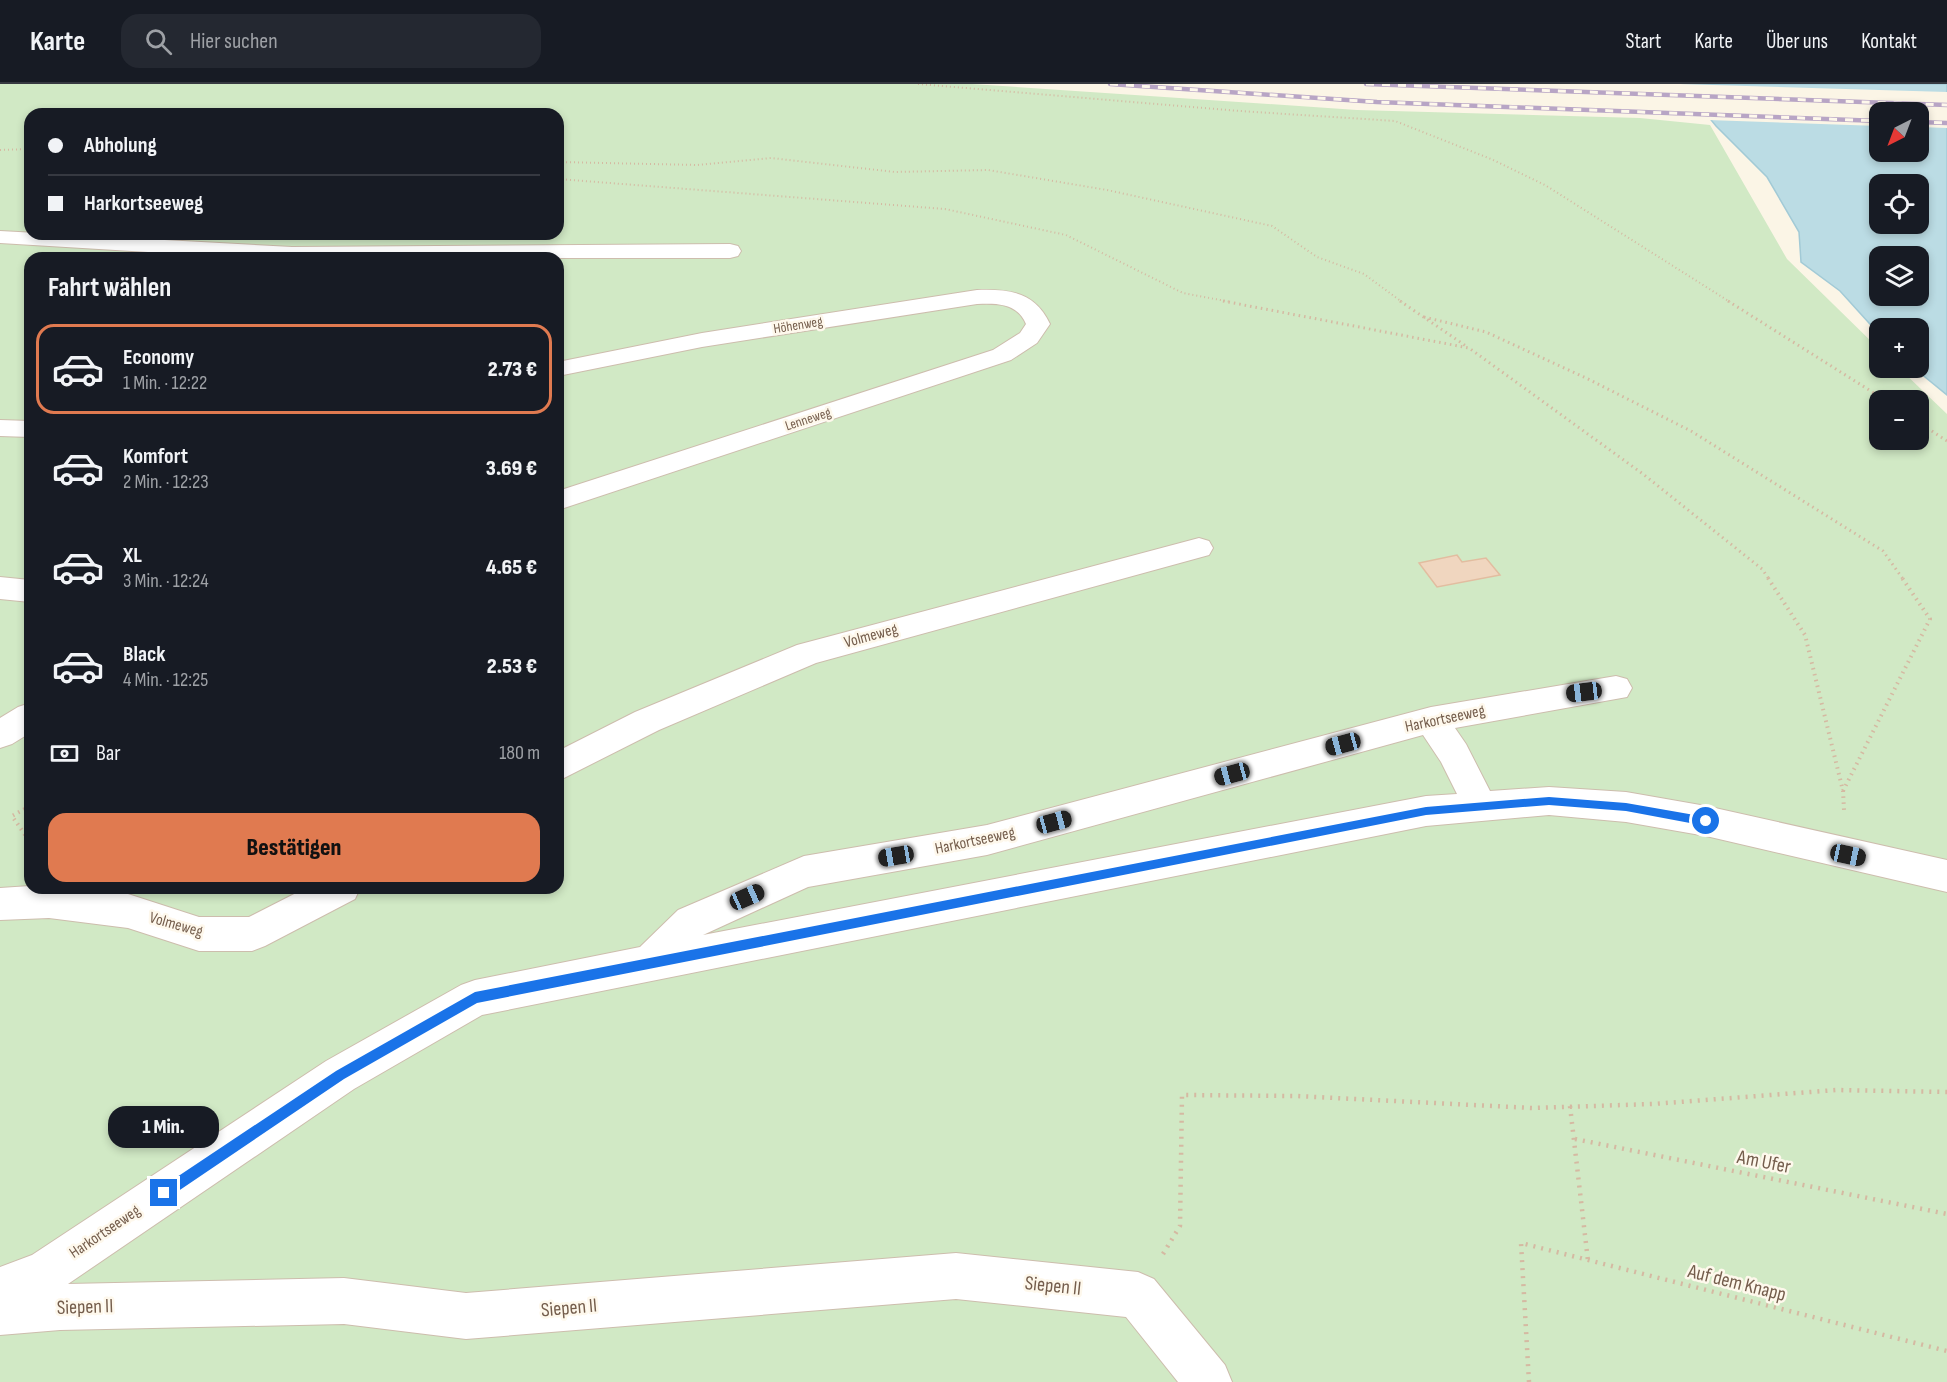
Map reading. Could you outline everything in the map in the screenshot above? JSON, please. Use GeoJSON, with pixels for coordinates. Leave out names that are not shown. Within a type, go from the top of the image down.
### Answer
{"type":"FeatureCollection","features":[{"type":"Feature","properties":{"kind":"lane"},"geometry":{"type":"LineString","coordinates":[[0,237],[24,239]]}},
{"type":"Feature","properties":{"kind":"lane"},"geometry":{"type":"LineString","coordinates":[[47,240],[233,252]]}},
{"type":"Feature","properties":{"kind":"lane"},"geometry":{"type":"LineString","coordinates":[[564,252],[729,250]]}},
{"type":"Feature","properties":{"kind":"lane","name":"Höhenweg"},"geometry":{"type":"LineString","coordinates":[[564,368],[702,340],[977,297],[1002,296],[1020,302],[1035,314]]}},
{"type":"Feature","properties":{"kind":"lane","name":"Lenneweg"},"geometry":{"type":"LineString","coordinates":[[564,499],[1002,355],[1029,338],[1038,324],[1035,314]]}},
{"type":"Feature","properties":{"kind":"lane"},"geometry":{"type":"LineString","coordinates":[[0,428],[24,429]]}},
{"type":"Feature","properties":{"kind":"lane","name":"Volmeweg"},"geometry":{"type":"LineString","coordinates":[[564,764],[647,722],[808,653],[1199,548]]}},
{"type":"Feature","properties":{"kind":"lane"},"geometry":{"type":"LineString","coordinates":[[0,588],[24,590]]}},
{"type":"Feature","properties":{"kind":"lane","name":"Harkortseeweg"},"geometry":{"type":"LineString","coordinates":[[0,1290],[46,1272],[340,1075],[475,998],[650,963],[691,922],[804,872],[987,840],[1431,720],[1568,694],[1616,688]]}},
{"type":"Feature","properties":{"kind":"lane"},"geometry":{"type":"LineString","coordinates":[[0,735],[24,720]]}},
{"type":"Feature","properties":{"kind":"lane"},"geometry":{"type":"LineString","coordinates":[[1431,720],[1454,754],[1480,806]]}},
{"type":"Feature","properties":{"kind":"lane"},"geometry":{"type":"LineString","coordinates":[[650,963],[1426,811],[1549,801],[1626,807],[1706,821],[1947,876]]}},
{"type":"Feature","properties":{"kind":"lane","name":"Volmeweg"},"geometry":{"type":"LineString","coordinates":[[0,904],[49,902],[128,911],[199,934],[252,934],[330,894]]}},
{"type":"Feature","properties":{"kind":"lane","name":"Siepen II"},"geometry":{"type":"LineString","coordinates":[[0,1312],[60,1307],[344,1301],[466,1316],[956,1276],[1138,1295]]}},
{"type":"Feature","properties":{"kind":"lane"},"geometry":{"type":"LineString","coordinates":[[1138,1295],[1208,1382]]}},
{"type":"Feature","properties":{"kind":"path"},"geometry":{"type":"LineString","coordinates":[[918,84],[1240,111],[1395,121],[1491,159],[1545,184],[1869,390]]}},
{"type":"Feature","properties":{"kind":"path"},"geometry":{"type":"LineString","coordinates":[[0,150],[24,149]]}},
{"type":"Feature","properties":{"kind":"path"},"geometry":{"type":"LineString","coordinates":[[564,162],[698,165],[771,158],[895,172],[988,170],[1107,190],[1272,226],[1317,257],[1364,274],[1643,474],[1762,569],[1805,635],[1843,791],[1848,855]]}},
{"type":"Feature","properties":{"kind":"path"},"geometry":{"type":"LineString","coordinates":[[564,179],[945,209],[1066,235],[1183,293],[1469,348]]}},
{"type":"Feature","properties":{"kind":"path"},"geometry":{"type":"LineString","coordinates":[[1420,316],[1486,332],[1586,378],[1691,431],[1883,551],[1930,619],[1843,791]]}},
{"type":"Feature","properties":{"kind":"path"},"geometry":{"type":"LineString","coordinates":[[1929,429],[1947,441]]}},
{"type":"Feature","properties":{"kind":"path"},"geometry":{"type":"LineString","coordinates":[[24,809],[12,816],[24,833]]}},
{"type":"Feature","properties":{"kind":"path"},"geometry":{"type":"LineString","coordinates":[[1138,1295],[1180,1226],[1182,1095],[1296,1096],[1532,1108],[1653,1104],[1836,1090],[1947,1092]]}},
{"type":"Feature","properties":{"kind":"path"},"geometry":{"type":"LineString","coordinates":[[1570,1106],[1588,1260]]}},
{"type":"Feature","properties":{"kind":"path","name":"Am Ufer"},"geometry":{"type":"LineString","coordinates":[[1575,1139],[1947,1214]]}},
{"type":"Feature","properties":{"kind":"path","name":"Auf dem Knapp"},"geometry":{"type":"LineString","coordinates":[[1529,1382],[1521,1243],[1947,1351]]}},
{"type":"Feature","properties":{"kind":"green space"},"geometry":{"type":"Polygon","coordinates":[[[0,84],[972,84],[1357,110],[1640,118],[1710,125],[1787,259],[1869,339],[1869,378],[1909,378],[1922,390],[1869,390],[1869,450],[1929,450],[1929,397],[1947,414],[1947,1382],[0,1382],[0,84]]]}},
{"type":"Feature","properties":{"kind":"water"},"geometry":{"type":"Polygon","coordinates":[[[1682,84],[1947,84],[1947,395],[1926,378],[1929,378],[1929,318],[1869,318],[1869,323],[1840,291],[1801,262],[1799,232],[1767,177],[1716,126],[1682,84]]]}},
{"type":"Feature","properties":{"kind":"pier"},"geometry":{"type":"Polygon","coordinates":[[[1679,84],[1947,92],[1947,128],[1929,127],[1929,102],[1869,102],[1869,126],[1708,120],[1679,84]]]}},
{"type":"Feature","properties":{"kind":"building"},"geometry":{"type":"Polygon","coordinates":[[[1457,555],[1462,562],[1486,558],[1500,575],[1437,587],[1419,563],[1457,555]]]}},
{"type":"Feature","properties":{"kind":"railway"},"geometry":{"type":"LineString","coordinates":[[1110,84],[1377,102],[1869,121]]}},
{"type":"Feature","properties":{"kind":"railway"},"geometry":{"type":"LineString","coordinates":[[1366,84],[1947,105]]}},
{"type":"Feature","properties":{"kind":"railway"},"geometry":{"type":"LineString","coordinates":[[1929,122],[1947,123]]}},
{"type":"Feature","properties":{"kind":"route"},"geometry":{"type":"LineString","coordinates":[[164,1193],[340,1075],[475,998],[1426,811],[1549,801],[1626,807],[1706,821]]}}]}
